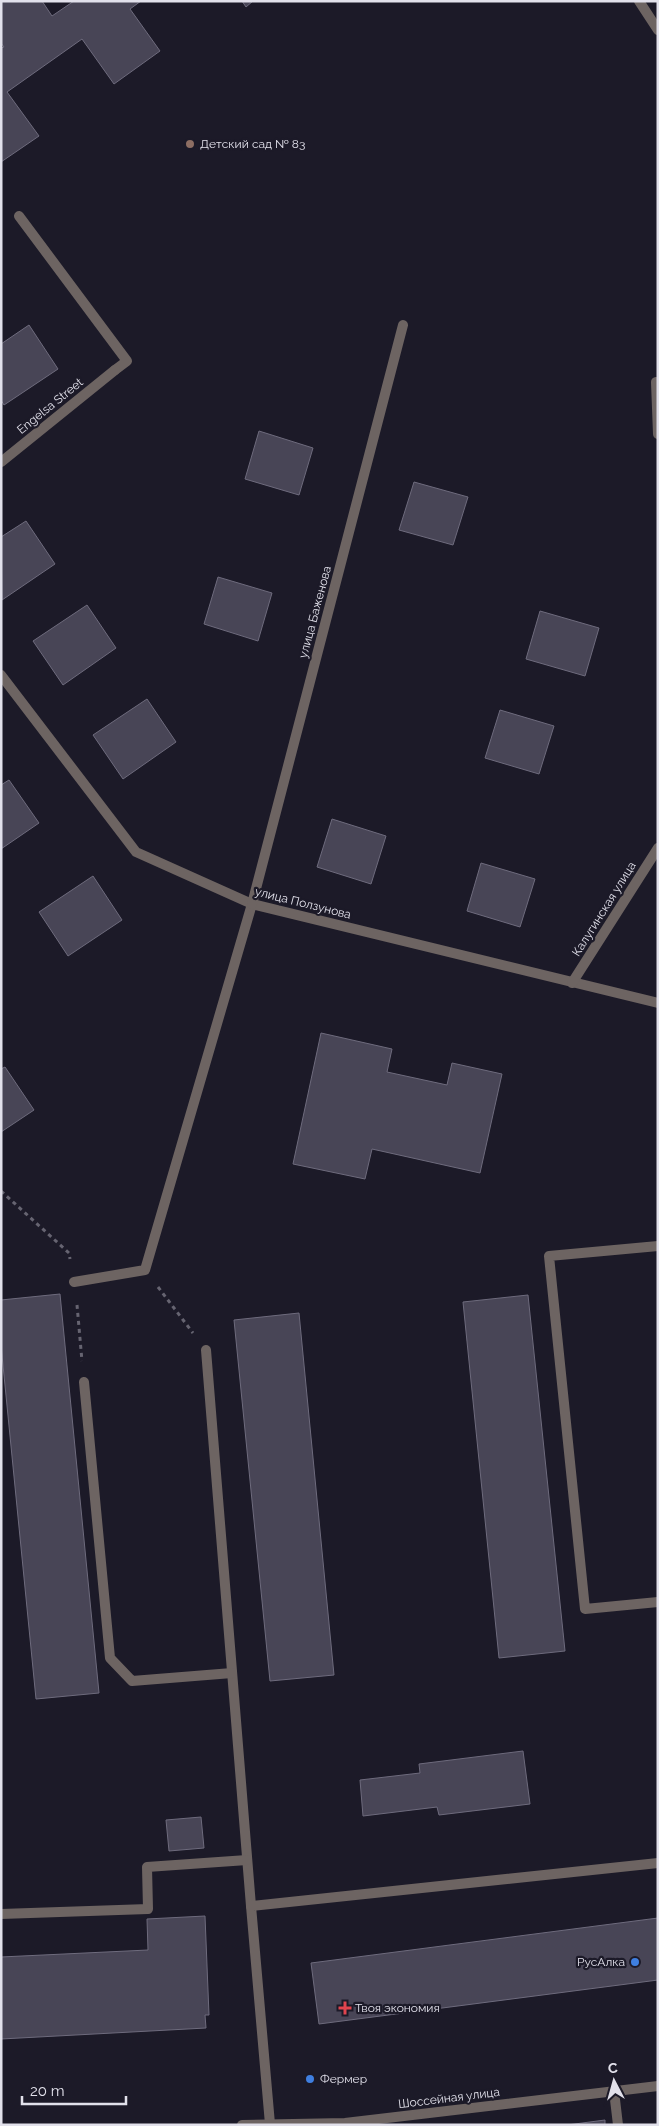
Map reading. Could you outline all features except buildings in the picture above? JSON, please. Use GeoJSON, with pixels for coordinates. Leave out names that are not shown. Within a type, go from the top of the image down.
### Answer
{"type":"FeatureCollection","features":[{"type":"Feature","properties":{"kind":"street"},"geometry":{"type":"LineString","coordinates":[[639,1],[658,30]]}},
{"type":"Feature","properties":{"kind":"street","name":"Engelsa Street"},"geometry":{"type":"LineString","coordinates":[[1,462],[127,361],[19,216]]}},
{"type":"Feature","properties":{"kind":"street","name":"улица Баженова"},"geometry":{"type":"LineString","coordinates":[[145,1270],[252,904],[402,325]]}},
{"type":"Feature","properties":{"kind":"street"},"geometry":{"type":"LineString","coordinates":[[656,382],[658,434]]}},
{"type":"Feature","properties":{"kind":"street","name":"улица Ползунова"},"geometry":{"type":"LineString","coordinates":[[1,675],[136,852],[252,904],[658,1003]]}},
{"type":"Feature","properties":{"kind":"street","name":"Калугинская улица"},"geometry":{"type":"LineString","coordinates":[[572,983],[658,848]]}},
{"type":"Feature","properties":{"kind":"street"},"geometry":{"type":"LineString","coordinates":[[658,1246],[549,1256],[585,1609],[658,1602]]}},
{"type":"Feature","properties":{"kind":"street"},"geometry":{"type":"LineString","coordinates":[[74,1282],[145,1270]]}},
{"type":"Feature","properties":{"kind":"street"},"geometry":{"type":"LineString","coordinates":[[206,1350],[270,2124]]}},
{"type":"Feature","properties":{"kind":"street"},"geometry":{"type":"LineString","coordinates":[[84,1382],[110,1658],[132,1681],[232,1673]]}},
{"type":"Feature","properties":{"kind":"street"},"geometry":{"type":"LineString","coordinates":[[1,1914],[148,1909],[147,1867],[248,1860]]}},
{"type":"Feature","properties":{"kind":"street"},"geometry":{"type":"LineString","coordinates":[[251,1906],[658,1863]]}},
{"type":"Feature","properties":{"kind":"street","name":"Шоссейная улица"},"geometry":{"type":"LineString","coordinates":[[242,2125],[345,2124],[658,2086]]}},
{"type":"Feature","properties":{"kind":"street"},"geometry":{"type":"LineString","coordinates":[[614,2091],[618,2125]]}},
{"type":"Feature","properties":{"kind":"path"},"geometry":{"type":"LineString","coordinates":[[1,1191],[69,1253],[74,1282],[84,1382]]}},
{"type":"Feature","properties":{"kind":"path"},"geometry":{"type":"LineString","coordinates":[[145,1270],[206,1350]]}},
{"type":"Feature","properties":{"kind":"place","name":"Детский сад № 83"},"geometry":{"type":"Point","coordinates":[190,144]}},
{"type":"Feature","properties":{"kind":"place","name":"РусАлка"},"geometry":{"type":"Point","coordinates":[635,1962]}},
{"type":"Feature","properties":{"kind":"place","name":"Твоя экономия"},"geometry":{"type":"Point","coordinates":[345,2008]}},
{"type":"Feature","properties":{"kind":"place","name":"Фермер"},"geometry":{"type":"Point","coordinates":[310,2079]}}]}
